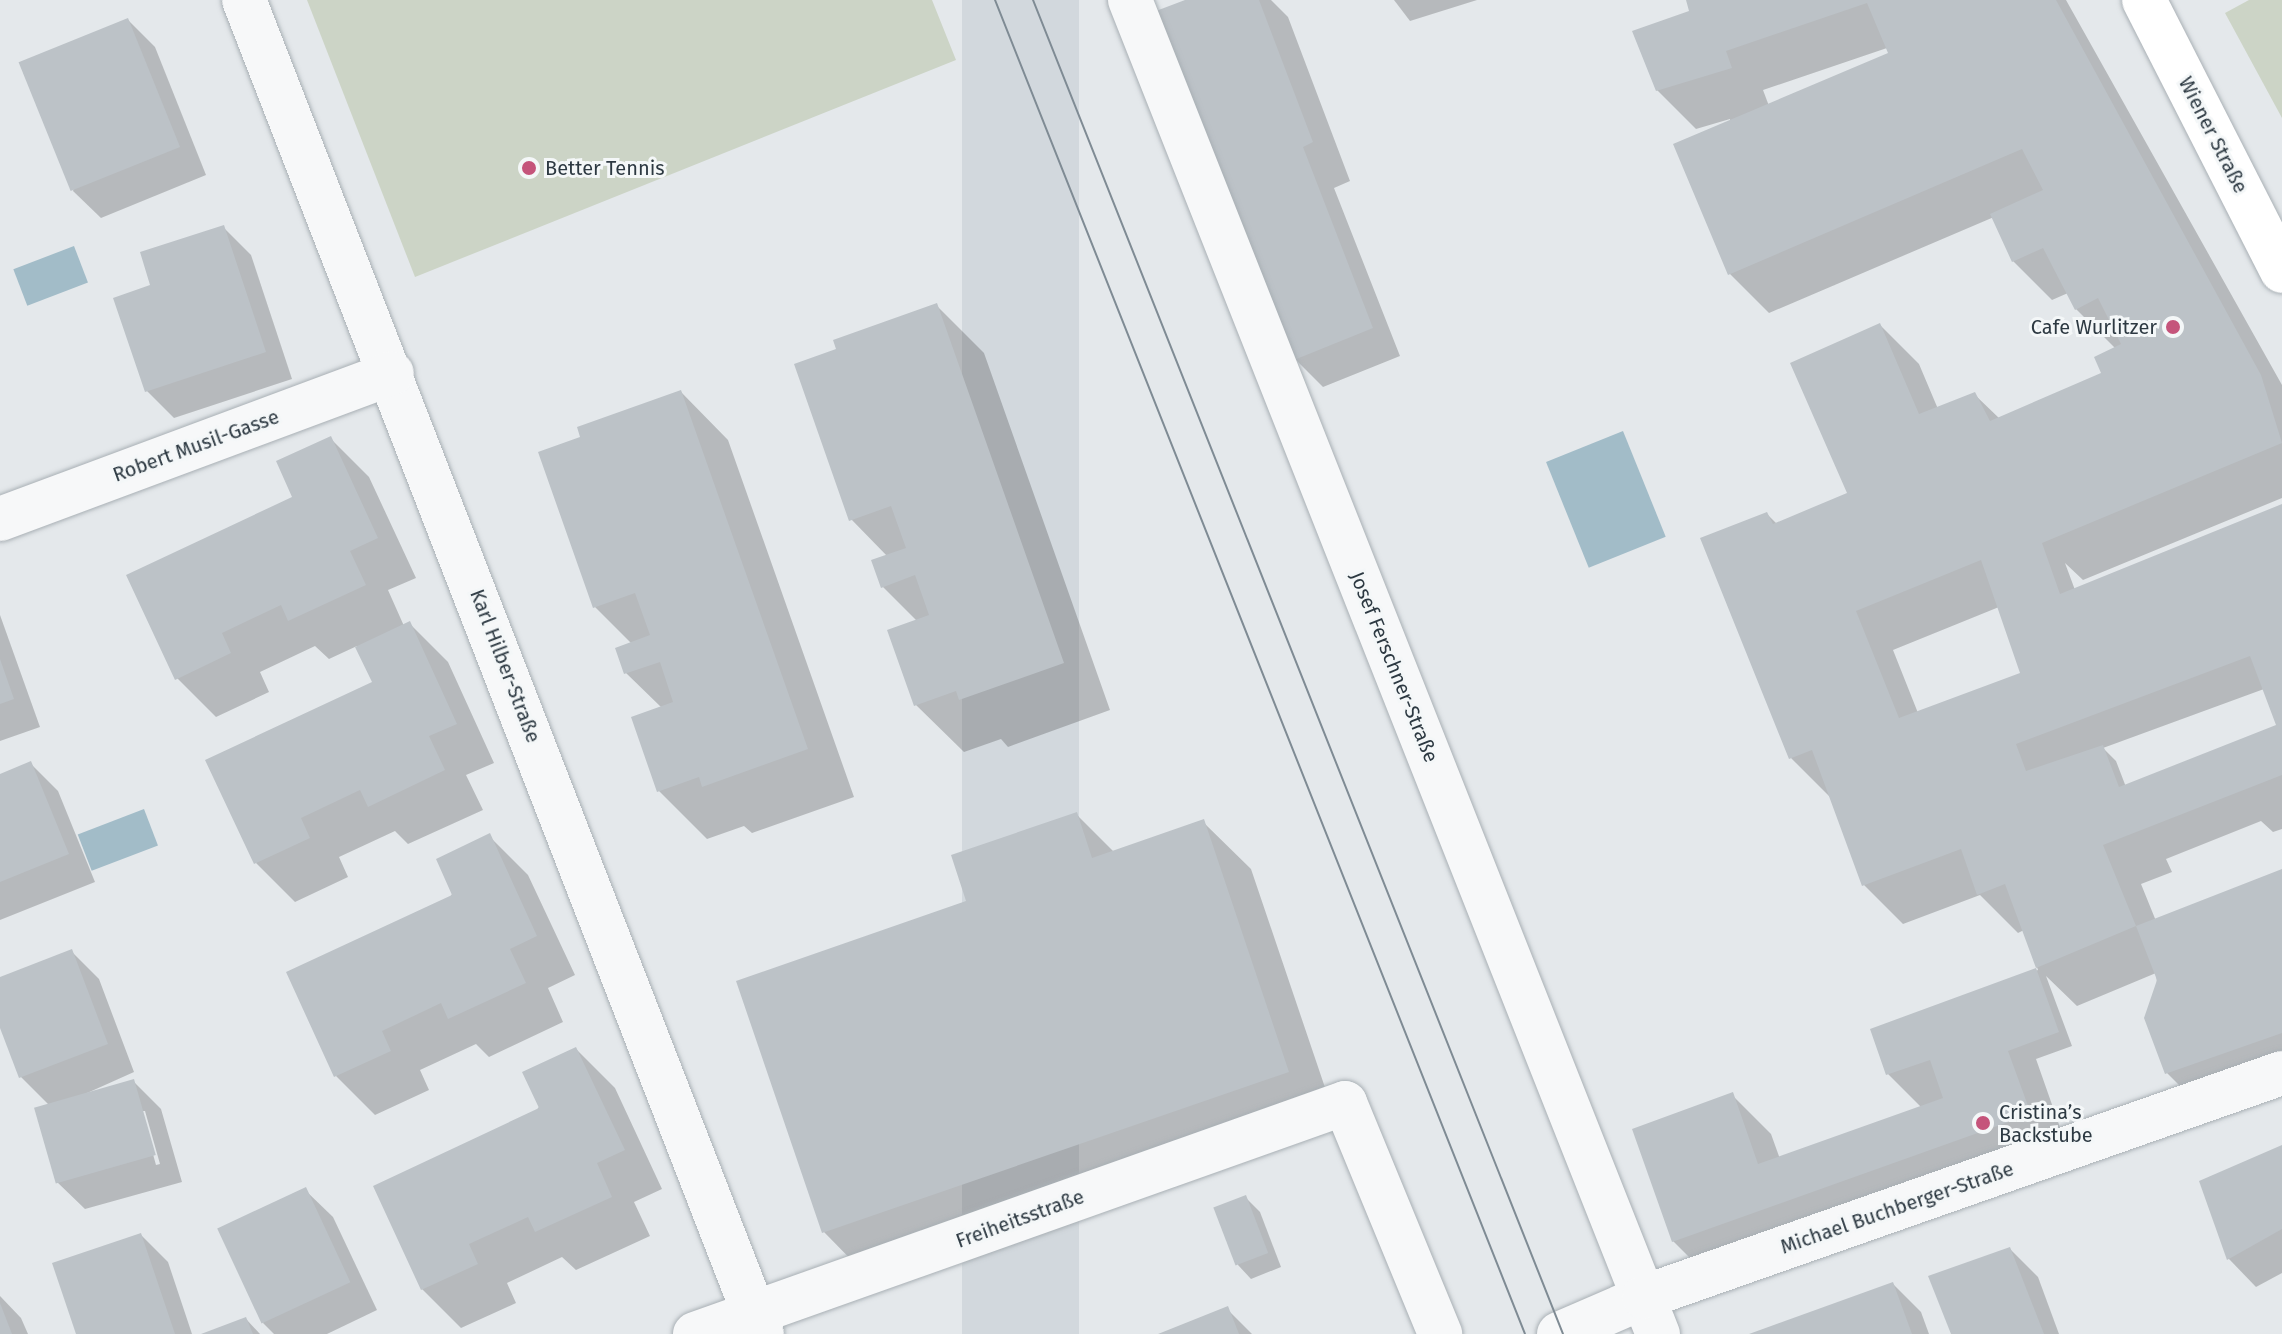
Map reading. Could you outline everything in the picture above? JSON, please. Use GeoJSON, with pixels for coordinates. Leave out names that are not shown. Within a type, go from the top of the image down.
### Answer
{"type":"FeatureCollection","features":[{"type":"Feature","properties":{"kind":"main road","name":"Wiener Straße"},"geometry":{"type":"LineString","coordinates":[[2144,0],[2282,271]]}},
{"type":"Feature","properties":{"kind":"street","name":"Karl Hilber-Straße"},"geometry":{"type":"LineString","coordinates":[[244,0],[392,373],[758,1324]]}},
{"type":"Feature","properties":{"kind":"street","name":"Josef Ferschner-Straße"},"geometry":{"type":"LineString","coordinates":[[1130,0],[1651,1316]]}},
{"type":"Feature","properties":{"kind":"street","name":"Robert Musil-Gasse"},"geometry":{"type":"LineString","coordinates":[[0,519],[392,373]]}},
{"type":"Feature","properties":{"kind":"street","name":"Michael Buchberger-Straße"},"geometry":{"type":"LineString","coordinates":[[1559,1334],[1651,1316],[2282,1073]]}},
{"type":"Feature","properties":{"kind":"street","name":"Freiheitsstraße"},"geometry":{"type":"LineString","coordinates":[[695,1334],[758,1324],[1345,1103],[1440,1334]]}},
{"type":"Feature","properties":{"kind":"shaded area","name":"Better Tennis"},"geometry":{"type":"Polygon","coordinates":[[[307,0],[932,0],[956,60],[415,277],[307,0]]]}},
{"type":"Feature","properties":{"kind":"shaded area"},"geometry":{"type":"Polygon","coordinates":[[[962,0],[1079,0],[1079,1334],[962,1334],[962,0]]]}},
{"type":"Feature","properties":{"kind":"shaded area"},"geometry":{"type":"Polygon","coordinates":[[[2249,0],[2282,0],[2282,118],[2225,13],[2249,0]]]}},
{"type":"Feature","properties":{"kind":"water"},"geometry":{"type":"Polygon","coordinates":[[[74,246],[88,282],[27,306],[13,269],[74,246]]]}},
{"type":"Feature","properties":{"kind":"water"},"geometry":{"type":"Polygon","coordinates":[[[1623,431],[1666,537],[1589,568],[1546,462],[1623,431]]]}},
{"type":"Feature","properties":{"kind":"water"},"geometry":{"type":"Polygon","coordinates":[[[144,809],[158,845],[92,871],[78,834],[144,809]]]}},
{"type":"Feature","properties":{"kind":"building"},"geometry":{"type":"Polygon","coordinates":[[[1185,0],[1259,0],[1313,142],[1303,147],[1373,328],[1294,360],[1156,11],[1185,0]]]}},
{"type":"Feature","properties":{"kind":"building"},"geometry":{"type":"Polygon","coordinates":[[[1686,0],[2056,0],[2261,375],[2282,443],[2042,543],[2060,594],[2282,504],[2282,775],[2103,845],[2136,926],[2036,968],[2005,884],[1977,895],[1961,849],[1862,886],[1812,750],[1789,759],[1700,538],[1767,512],[1773,524],[1847,493],[1790,363],[1880,323],[1919,414],[1975,392],[1990,421],[2101,373],[2094,357],[2121,344],[2098,298],[2075,310],[2043,248],[2012,262],[1990,214],[2043,190],[2022,149],[1728,275],[1673,144],[1888,53],[1867,3],[1726,51],[1732,68],[1656,91],[1632,31],[1689,11],[1686,0]],[[1981,560],[1856,611],[1899,718],[2020,673],[1981,560]],[[2250,656],[2016,744],[2026,771],[2103,745],[2119,787],[2276,725],[2250,656]]]}},
{"type":"Feature","properties":{"kind":"building"},"geometry":{"type":"Polygon","coordinates":[[[128,18],[180,147],[71,191],[19,62],[128,18]]]}},
{"type":"Feature","properties":{"kind":"building"},"geometry":{"type":"Polygon","coordinates":[[[224,225],[266,352],[145,392],[113,298],[150,285],[140,252],[224,225]]]}},
{"type":"Feature","properties":{"kind":"building"},"geometry":{"type":"Polygon","coordinates":[[[937,303],[1064,663],[959,700],[956,691],[914,706],[887,630],[929,615],[915,575],[881,588],[871,560],[906,548],[891,506],[849,521],[794,364],[836,349],[833,340],[937,303]]]}},
{"type":"Feature","properties":{"kind":"building"},"geometry":{"type":"Polygon","coordinates":[[[681,390],[808,749],[702,787],[699,777],[657,792],[631,717],[673,702],[660,662],[624,674],[615,648],[650,635],[635,593],[593,608],[538,452],[580,437],[577,427],[681,390]]]}},
{"type":"Feature","properties":{"kind":"building"},"geometry":{"type":"Polygon","coordinates":[[[331,436],[378,538],[350,551],[366,585],[288,621],[281,605],[222,633],[231,653],[175,680],[126,575],[292,497],[276,461],[331,436]]]}},
{"type":"Feature","properties":{"kind":"building"},"geometry":{"type":"Polygon","coordinates":[[[410,621],[457,724],[429,736],[445,770],[368,807],[360,790],[301,818],[310,838],[254,864],[205,760],[372,682],[355,647],[410,621]]]}},
{"type":"Feature","properties":{"kind":"building"},"geometry":{"type":"Polygon","coordinates":[[[0,659],[14,699],[0,704],[0,659]]]}},
{"type":"Feature","properties":{"kind":"building"},"geometry":{"type":"Polygon","coordinates":[[[31,761],[69,854],[0,882],[0,774],[31,761]]]}},
{"type":"Feature","properties":{"kind":"building"},"geometry":{"type":"Polygon","coordinates":[[[1077,812],[1092,858],[1204,819],[1289,1072],[822,1233],[736,981],[966,901],[951,855],[1077,812]]]}},
{"type":"Feature","properties":{"kind":"building"},"geometry":{"type":"Polygon","coordinates":[[[490,833],[537,936],[510,949],[526,983],[448,1019],[441,1003],[382,1031],[391,1051],[334,1077],[286,972],[452,895],[436,859],[490,833]]]}},
{"type":"Feature","properties":{"kind":"building"},"geometry":{"type":"Polygon","coordinates":[[[2282,869],[2282,1033],[2165,1074],[2144,1018],[2157,980],[2136,926],[2282,869]]]}},
{"type":"Feature","properties":{"kind":"building"},"geometry":{"type":"Polygon","coordinates":[[[72,949],[108,1044],[19,1078],[0,1028],[0,977],[72,949]]]}},
{"type":"Feature","properties":{"kind":"building"},"geometry":{"type":"Polygon","coordinates":[[[2036,968],[2059,1032],[2008,1051],[2031,1114],[1672,1242],[1632,1129],[1733,1092],[1758,1164],[1943,1098],[1930,1060],[1886,1075],[1870,1029],[2036,968]]]}},
{"type":"Feature","properties":{"kind":"building"},"geometry":{"type":"Polygon","coordinates":[[[576,1047],[625,1150],[597,1163],[612,1197],[535,1232],[528,1217],[469,1244],[478,1264],[421,1290],[373,1186],[539,1108],[522,1072],[576,1047]]]}},
{"type":"Feature","properties":{"kind":"building"},"geometry":{"type":"Polygon","coordinates":[[[134,1079],[156,1155],[56,1184],[34,1108],[134,1079]]]}},
{"type":"Feature","properties":{"kind":"building"},"geometry":{"type":"Polygon","coordinates":[[[2282,1145],[2282,1229],[2227,1260],[2199,1181],[2282,1145]]]}},
{"type":"Feature","properties":{"kind":"building"},"geometry":{"type":"Polygon","coordinates":[[[306,1187],[350,1282],[262,1324],[217,1228],[306,1187]]]}},
{"type":"Feature","properties":{"kind":"building"},"geometry":{"type":"Polygon","coordinates":[[[1246,1195],[1268,1253],[1236,1265],[1213,1208],[1246,1195]]]}},
{"type":"Feature","properties":{"kind":"building"},"geometry":{"type":"Polygon","coordinates":[[[141,1233],[175,1334],[76,1334],[52,1263],[141,1233]]]}},
{"type":"Feature","properties":{"kind":"building"},"geometry":{"type":"Polygon","coordinates":[[[2010,1247],[2044,1334],[1951,1334],[1928,1276],[2010,1247]]]}},
{"type":"Feature","properties":{"kind":"building"},"geometry":{"type":"Polygon","coordinates":[[[1893,1282],[1912,1334],[1749,1334],[1893,1282]]]}},
{"type":"Feature","properties":{"kind":"building"},"geometry":{"type":"Polygon","coordinates":[[[0,1303],[12,1334],[0,1334],[0,1303]]]}},
{"type":"Feature","properties":{"kind":"building"},"geometry":{"type":"Polygon","coordinates":[[[1228,1306],[1239,1334],[1158,1334],[1228,1306]]]}},
{"type":"Feature","properties":{"kind":"building"},"geometry":{"type":"Polygon","coordinates":[[[246,1317],[253,1334],[201,1334],[246,1317]]]}},
{"type":"Feature","properties":{"kind":"tram line"},"geometry":{"type":"LineString","coordinates":[[995,0],[1525,1334]]}},
{"type":"Feature","properties":{"kind":"tram line"},"geometry":{"type":"LineString","coordinates":[[1033,0],[1563,1334]]}},
{"type":"Feature","properties":{"kind":"place","name":"Better Tennis"},"geometry":{"type":"Point","coordinates":[529,168]}},
{"type":"Feature","properties":{"kind":"place","name":"Cafe Wurlitzer"},"geometry":{"type":"Point","coordinates":[2173,327]}},
{"type":"Feature","properties":{"kind":"place","name":"Cristina’s Backstube"},"geometry":{"type":"Point","coordinates":[1983,1123]}}]}
